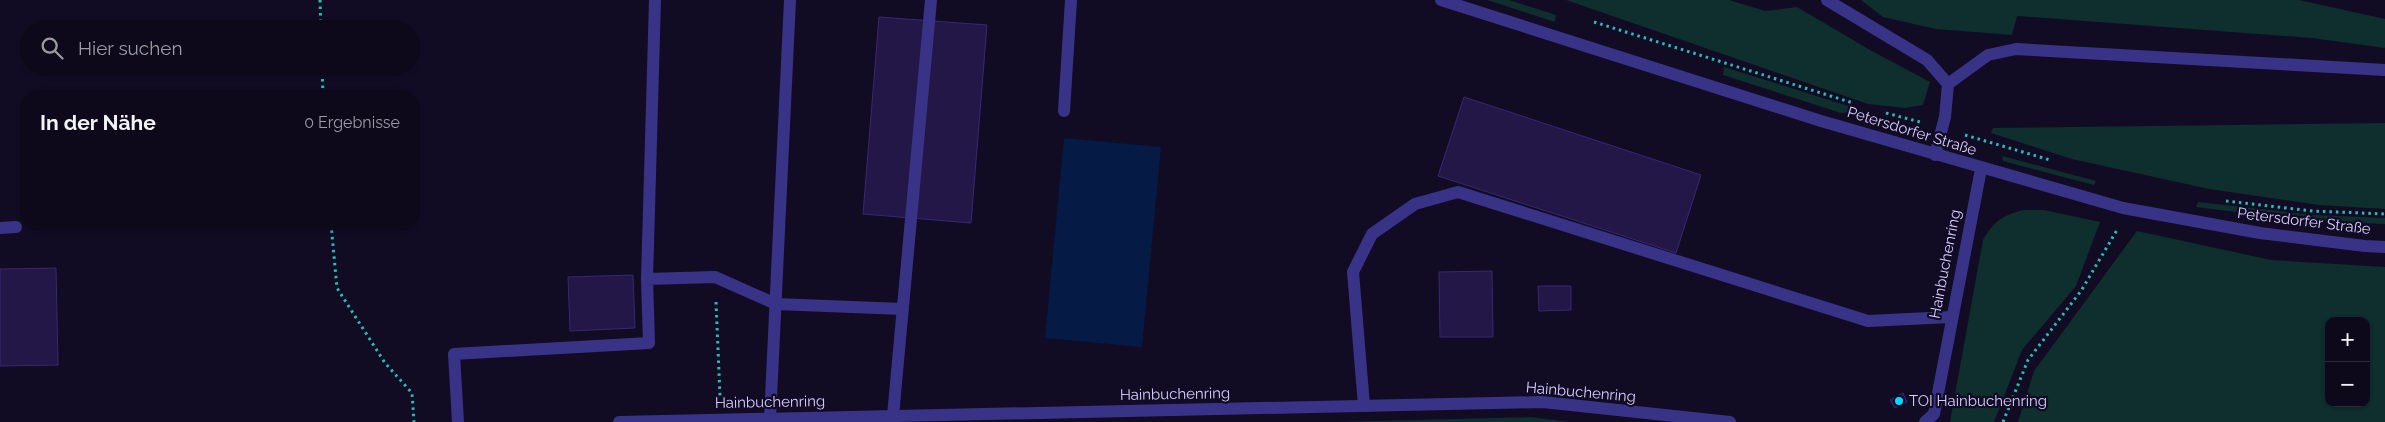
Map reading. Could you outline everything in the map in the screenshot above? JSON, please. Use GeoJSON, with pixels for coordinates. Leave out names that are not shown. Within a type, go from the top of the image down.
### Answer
{"type":"FeatureCollection","features":[{"type":"Feature","properties":{"kind":"street"},"geometry":{"type":"LineString","coordinates":[[458,422],[454,354],[649,343],[647,279],[655,0]]}},
{"type":"Feature","properties":{"kind":"street"},"geometry":{"type":"LineString","coordinates":[[770,419],[790,0]]}},
{"type":"Feature","properties":{"kind":"street"},"geometry":{"type":"LineString","coordinates":[[894,416],[931,0]]}},
{"type":"Feature","properties":{"kind":"street"},"geometry":{"type":"LineString","coordinates":[[1064,111],[1071,0]]}},
{"type":"Feature","properties":{"kind":"street","name":"Petersdorfer Straße"},"geometry":{"type":"LineString","coordinates":[[1441,0],[1935,155],[2123,208],[2260,233],[2385,247]]}},
{"type":"Feature","properties":{"kind":"street"},"geometry":{"type":"LineString","coordinates":[[1828,0],[1927,60],[1948,84],[1945,116],[1935,155]]}},
{"type":"Feature","properties":{"kind":"street"},"geometry":{"type":"LineString","coordinates":[[1948,84],[1988,55],[2016,49],[2385,70]]}},
{"type":"Feature","properties":{"kind":"street","name":"Hainbuchenring"},"geometry":{"type":"LineString","coordinates":[[1925,422],[1934,414],[1951,317],[1981,169]]}},
{"type":"Feature","properties":{"kind":"street"},"geometry":{"type":"LineString","coordinates":[[1364,406],[1353,272],[1372,234],[1415,204],[1458,192],[1868,321],[1951,317]]}},
{"type":"Feature","properties":{"kind":"street"},"geometry":{"type":"LineString","coordinates":[[0,228],[16,227]]}},
{"type":"Feature","properties":{"kind":"street"},"geometry":{"type":"LineString","coordinates":[[647,279],[715,277],[776,304],[903,309]]}},
{"type":"Feature","properties":{"kind":"street","name":"Hainbuchenring"},"geometry":{"type":"LineString","coordinates":[[619,422],[1543,402],[1730,422]]}},
{"type":"Feature","properties":{"kind":"path"},"geometry":{"type":"LineString","coordinates":[[320,0],[321,20]]}},
{"type":"Feature","properties":{"kind":"path"},"geometry":{"type":"LineString","coordinates":[[322,75],[323,90]]}},
{"type":"Feature","properties":{"kind":"path"},"geometry":{"type":"LineString","coordinates":[[2003,422],[2028,360],[2081,291],[2118,228],[2123,208]]}},
{"type":"Feature","properties":{"kind":"path"},"geometry":{"type":"LineString","coordinates":[[332,230],[337,288],[385,363],[412,393],[414,422]]}},
{"type":"Feature","properties":{"kind":"path"},"geometry":{"type":"LineString","coordinates":[[715,277],[720,373]]}},
{"type":"Feature","properties":{"kind":"green space"},"geometry":{"type":"Polygon","coordinates":[[[1487,0],[1509,0],[1556,15],[1555,22],[1487,0]]]}},
{"type":"Feature","properties":{"kind":"green space"},"geometry":{"type":"Polygon","coordinates":[[[1566,0],[1729,0],[1765,11],[1797,7],[1870,50],[1930,82],[1923,105],[1905,108],[1868,104],[1566,0]]]}},
{"type":"Feature","properties":{"kind":"green space"},"geometry":{"type":"Polygon","coordinates":[[[1861,0],[2299,0],[2385,19],[2385,48],[2312,38],[2017,16],[2012,35],[1936,29],[1883,17],[1861,0]]]}},
{"type":"Feature","properties":{"kind":"green space"},"geometry":{"type":"Polygon","coordinates":[[[1724,67],[1864,111],[1841,113],[1723,75],[1724,67]]]}},
{"type":"Feature","properties":{"kind":"green space"},"geometry":{"type":"Polygon","coordinates":[[[2385,123],[2385,209],[2319,205],[2209,189],[2072,159],[1991,133],[1993,128],[2385,123]]]}},
{"type":"Feature","properties":{"kind":"green space"},"geometry":{"type":"Polygon","coordinates":[[[2002,156],[2096,181],[2094,185],[2003,161],[2002,156]]]}},
{"type":"Feature","properties":{"kind":"green space"},"geometry":{"type":"Polygon","coordinates":[[[2198,202],[2314,215],[2385,218],[2385,224],[2310,221],[2196,207],[2198,202]]]}},
{"type":"Feature","properties":{"kind":"green space"},"geometry":{"type":"Polygon","coordinates":[[[2023,210],[2044,210],[2100,222],[2076,286],[2022,350],[1994,422],[1950,422],[1983,240],[1999,220],[2023,210]]]}},
{"type":"Feature","properties":{"kind":"green space"},"geometry":{"type":"Polygon","coordinates":[[[2137,231],[2271,260],[2385,267],[2385,422],[2018,422],[2034,371],[2137,231]]]}},
{"type":"Feature","properties":{"kind":"green space"},"geometry":{"type":"Polygon","coordinates":[[[1531,417],[1570,422],[1335,422],[1531,417]]]}},
{"type":"Feature","properties":{"kind":"water"},"geometry":{"type":"Polygon","coordinates":[[[1064,138],[1161,147],[1142,347],[1045,338],[1064,138]]]}},
{"type":"Feature","properties":{"kind":"building"},"geometry":{"type":"Polygon","coordinates":[[[879,17],[987,25],[971,223],[863,214],[879,17]]]}},
{"type":"Feature","properties":{"kind":"building"},"geometry":{"type":"Polygon","coordinates":[[[1464,97],[1701,175],[1676,253],[1438,176],[1464,97]]]}},
{"type":"Feature","properties":{"kind":"building"},"geometry":{"type":"Polygon","coordinates":[[[56,268],[58,365],[0,366],[0,269],[56,268]]]}},
{"type":"Feature","properties":{"kind":"building"},"geometry":{"type":"Polygon","coordinates":[[[1492,271],[1493,337],[1440,337],[1439,272],[1492,271]]]}},
{"type":"Feature","properties":{"kind":"building"},"geometry":{"type":"Polygon","coordinates":[[[633,275],[635,328],[570,331],[568,277],[633,275]]]}},
{"type":"Feature","properties":{"kind":"building"},"geometry":{"type":"Polygon","coordinates":[[[1538,286],[1571,286],[1571,310],[1539,311],[1538,286]]]}},
{"type":"Feature","properties":{"kind":"building","name":"TOI Hainbuchenring"},"geometry":{"type":"Polygon","coordinates":[[[1903,393],[1907,402],[1895,408],[1890,400],[1903,393]]]}},
{"type":"Feature","properties":{"kind":"place","name":"TOI Hainbuchenring"},"geometry":{"type":"Point","coordinates":[1899,401]}}]}
